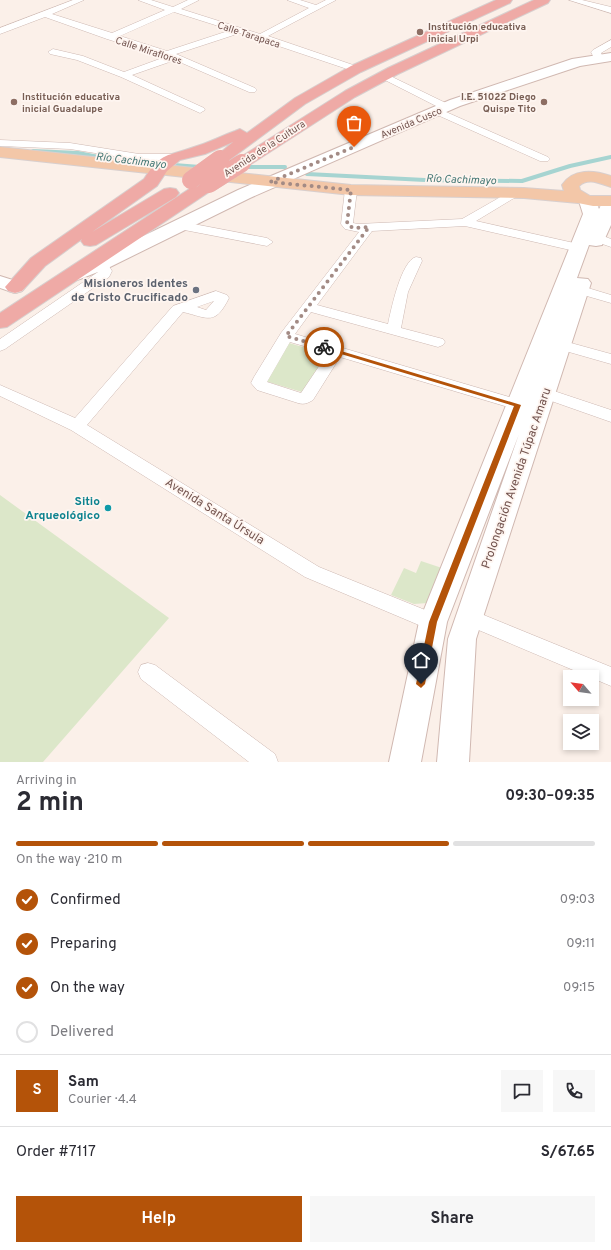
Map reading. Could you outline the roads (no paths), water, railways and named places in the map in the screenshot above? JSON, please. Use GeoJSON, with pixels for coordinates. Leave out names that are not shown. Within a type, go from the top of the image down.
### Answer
{"type":"FeatureCollection","features":[{"type":"Feature","properties":{"kind":"highway","name":"Avenida de la Cultura"},"geometry":{"type":"LineString","coordinates":[[5,288],[222,158],[300,101],[356,70],[506,0]]}},
{"type":"Feature","properties":{"kind":"highway","name":"Avenida de la Cultura"},"geometry":{"type":"LineString","coordinates":[[0,322],[327,107],[384,76],[544,0]]}},
{"type":"Feature","properties":{"kind":"highway"},"geometry":{"type":"LineString","coordinates":[[481,12],[504,19]]}},
{"type":"Feature","properties":{"kind":"highway"},"geometry":{"type":"LineString","coordinates":[[5,288],[38,262],[150,182],[166,163],[214,146],[279,116]]}},
{"type":"Feature","properties":{"kind":"main road","name":"Avenida Cusco"},"geometry":{"type":"LineString","coordinates":[[66,278],[101,264],[178,225],[270,182],[442,109],[543,73],[605,58]]}},
{"type":"Feature","properties":{"kind":"main road"},"geometry":{"type":"LineString","coordinates":[[0,152],[166,163],[189,177],[270,182],[351,190],[519,193],[603,192]]}},
{"type":"Feature","properties":{"kind":"main road"},"geometry":{"type":"LineString","coordinates":[[519,193],[588,177],[603,192]]}},
{"type":"Feature","properties":{"kind":"main road"},"geometry":{"type":"LineString","coordinates":[[573,181],[570,188],[603,192]]}},
{"type":"Feature","properties":{"kind":"main road","name":"Prolongación Avenida Túpac Amaru"},"geometry":{"type":"LineString","coordinates":[[452,762],[462,639],[545,393],[578,289],[596,243],[592,214],[603,192]]}},
{"type":"Feature","properties":{"kind":"main road","name":"Prolongación Avenida Túpac Amaru"},"geometry":{"type":"LineString","coordinates":[[405,762],[433,622],[518,405],[596,243]]}},
{"type":"Feature","properties":{"kind":"street"},"geometry":{"type":"LineString","coordinates":[[0,31],[80,0]]}},
{"type":"Feature","properties":{"kind":"street","name":"Calle Tarapaca"},"geometry":{"type":"LineString","coordinates":[[142,0],[260,36],[356,70]]}},
{"type":"Feature","properties":{"kind":"street"},"geometry":{"type":"LineString","coordinates":[[110,37],[195,0]]}},
{"type":"Feature","properties":{"kind":"street"},"geometry":{"type":"LineString","coordinates":[[291,0],[317,8]]}},
{"type":"Feature","properties":{"kind":"street"},"geometry":{"type":"LineString","coordinates":[[260,36],[332,0]]}},
{"type":"Feature","properties":{"kind":"street"},"geometry":{"type":"LineString","coordinates":[[573,0],[611,10]]}},
{"type":"Feature","properties":{"kind":"street","name":"Calle Miraflores"},"geometry":{"type":"LineString","coordinates":[[45,14],[170,56],[252,90]]}},
{"type":"Feature","properties":{"kind":"street"},"geometry":{"type":"LineString","coordinates":[[124,76],[170,56],[240,30]]}},
{"type":"Feature","properties":{"kind":"street"},"geometry":{"type":"LineString","coordinates":[[605,58],[596,52],[611,43]]}},
{"type":"Feature","properties":{"kind":"street"},"geometry":{"type":"LineString","coordinates":[[53,52],[80,58],[200,110]]}},
{"type":"Feature","properties":{"kind":"street"},"geometry":{"type":"LineString","coordinates":[[384,76],[442,109],[544,159]]}},
{"type":"Feature","properties":{"kind":"street"},"geometry":{"type":"LineString","coordinates":[[0,143],[70,146],[166,163]]}},
{"type":"Feature","properties":{"kind":"street"},"geometry":{"type":"LineString","coordinates":[[351,190],[347,224],[353,228],[465,222],[596,243]]}},
{"type":"Feature","properties":{"kind":"street"},"geometry":{"type":"LineString","coordinates":[[465,222],[519,193]]}},
{"type":"Feature","properties":{"kind":"street"},"geometry":{"type":"LineString","coordinates":[[178,225],[267,242]]}},
{"type":"Feature","properties":{"kind":"street"},"geometry":{"type":"LineString","coordinates":[[337,351],[308,396],[303,399],[297,399],[262,386],[259,383],[261,377],[286,336],[369,227]]}},
{"type":"Feature","properties":{"kind":"street"},"geometry":{"type":"LineString","coordinates":[[394,330],[401,292],[416,261]]}},
{"type":"Feature","properties":{"kind":"street"},"geometry":{"type":"LineString","coordinates":[[0,346],[104,274],[105,271],[101,264]]}},
{"type":"Feature","properties":{"kind":"street"},"geometry":{"type":"LineString","coordinates":[[578,289],[611,299]]}},
{"type":"Feature","properties":{"kind":"street"},"geometry":{"type":"LineString","coordinates":[[308,307],[438,342]]}},
{"type":"Feature","properties":{"kind":"street"},"geometry":{"type":"LineString","coordinates":[[77,426],[178,309],[183,308]]}},
{"type":"Feature","properties":{"kind":"street"},"geometry":{"type":"LineString","coordinates":[[286,336],[518,405]]}},
{"type":"Feature","properties":{"kind":"street"},"geometry":{"type":"LineString","coordinates":[[560,345],[611,359]]}},
{"type":"Feature","properties":{"kind":"street","name":"Avenida Santa Úrsula"},"geometry":{"type":"LineString","coordinates":[[0,390],[77,426],[200,501],[312,572],[433,622]]}},
{"type":"Feature","properties":{"kind":"street"},"geometry":{"type":"LineString","coordinates":[[545,393],[611,416]]}},
{"type":"Feature","properties":{"kind":"street"},"geometry":{"type":"LineString","coordinates":[[469,618],[611,677]]}},
{"type":"Feature","properties":{"kind":"street"},"geometry":{"type":"LineString","coordinates":[[148,672],[267,762]]}},
{"type":"Feature","properties":{"kind":"waterway","name":"Río Cachimayo"},"geometry":{"type":"LineString","coordinates":[[33,151],[78,153],[114,160]]}},
{"type":"Feature","properties":{"kind":"waterway","name":"Río Cachimayo"},"geometry":{"type":"LineString","coordinates":[[307,174],[425,180],[522,181],[570,166],[611,157]]}},
{"type":"Feature","properties":{"kind":"waterway","name":"Río Cachimayo"},"geometry":{"type":"LineString","coordinates":[[148,163],[200,167]]}},
{"type":"Feature","properties":{"kind":"waterway","name":"Río Cachimayo"},"geometry":{"type":"LineString","coordinates":[[244,167],[285,167]]}},
{"type":"Feature","properties":{"kind":"place","name":"Institución educativa inicial Urpi"},"geometry":{"type":"Point","coordinates":[420,32]}},
{"type":"Feature","properties":{"kind":"place","name":"Institución educativa inicial Guadalupe"},"geometry":{"type":"Point","coordinates":[14,102]}},
{"type":"Feature","properties":{"kind":"place","name":"I.E. 51022 Diego Quispe Tito"},"geometry":{"type":"Point","coordinates":[544,102]}},
{"type":"Feature","properties":{"kind":"place","name":"Misioneros Identes de Cristo Crucificado"},"geometry":{"type":"Point","coordinates":[196,290]}},
{"type":"Feature","properties":{"kind":"place","name":"Sitio Arqueológico"},"geometry":{"type":"Point","coordinates":[108,508]}}]}
